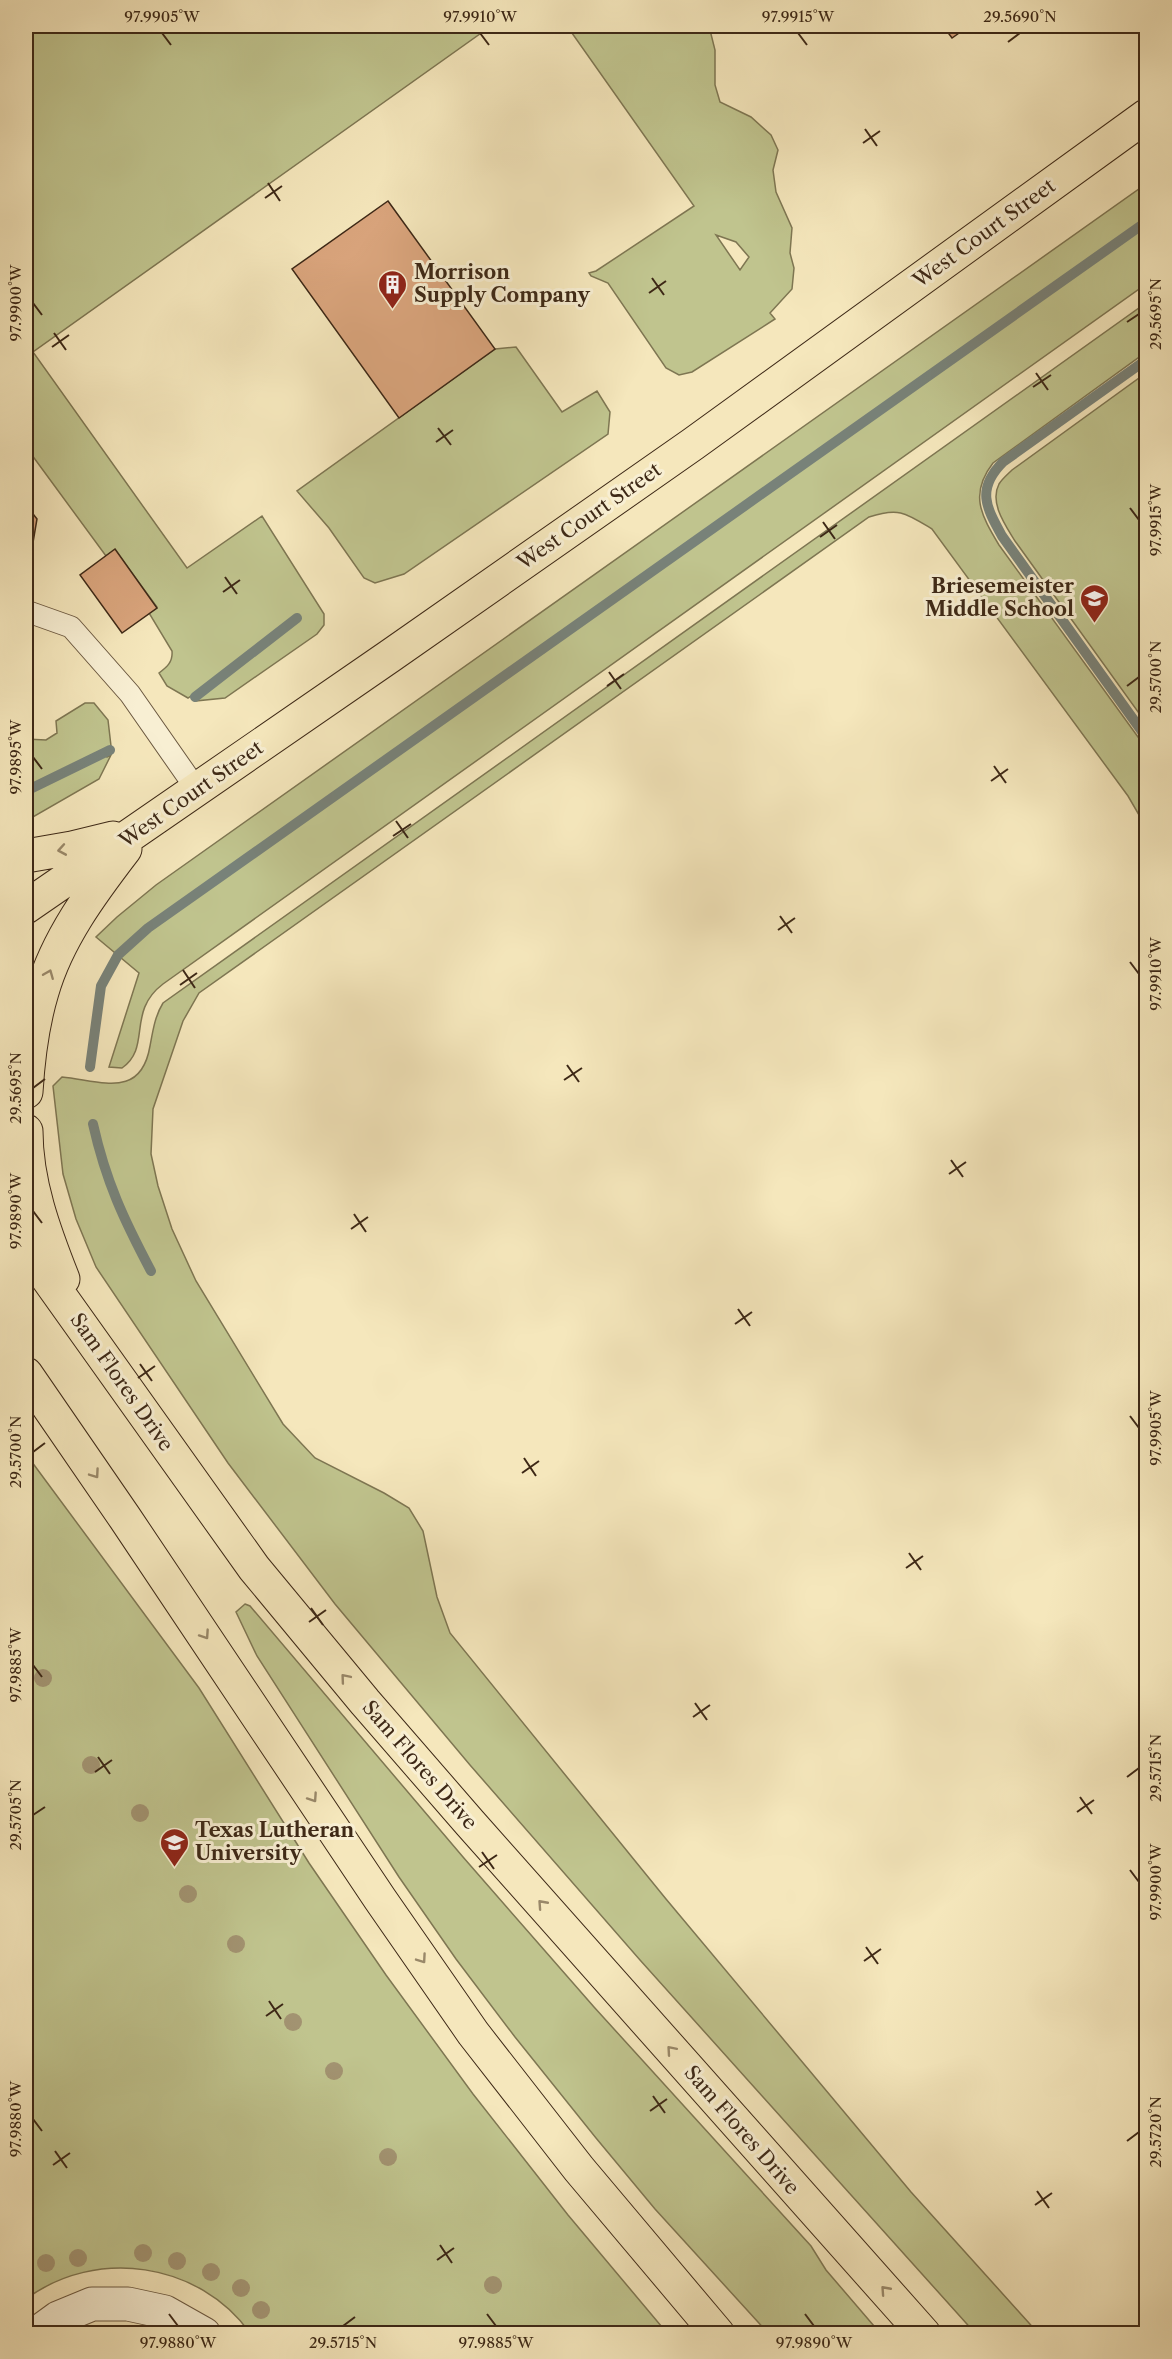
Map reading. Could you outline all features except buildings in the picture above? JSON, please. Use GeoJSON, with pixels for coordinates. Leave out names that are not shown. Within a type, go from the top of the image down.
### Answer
{"type":"FeatureCollection","features":[{"type":"Feature","properties":{"kind":"main road","name":"West Court Street"},"geometry":{"type":"LineString","coordinates":[[26,907],[702,437],[1146,116]]}},
{"type":"Feature","properties":{"kind":"main road"},"geometry":{"type":"LineString","coordinates":[[26,856],[72,848],[138,831]]}},
{"type":"Feature","properties":{"kind":"main road"},"geometry":{"type":"LineString","coordinates":[[26,1092],[33,1029],[42,991],[58,951],[92,892],[138,831]]}},
{"type":"Feature","properties":{"kind":"main road"},"geometry":{"type":"LineString","coordinates":[[26,1131],[32,1181],[41,1225],[80,1322]]}},
{"type":"Feature","properties":{"kind":"main road","name":"Sam Flores Drive"},"geometry":{"type":"LineString","coordinates":[[26,1248],[254,1568],[365,1702],[924,2334]]}},
{"type":"Feature","properties":{"kind":"main road"},"geometry":{"type":"LineString","coordinates":[[26,1374],[472,2033],[579,2169],[718,2334]]}},
{"type":"Feature","properties":{"kind":"main road"},"geometry":{"type":"LineString","coordinates":[[26,1395],[75,1446]]}},
{"type":"Feature","properties":{"kind":"street"},"geometry":{"type":"LineString","coordinates":[[36,2334],[58,2318],[92,2304],[128,2304],[165,2312],[204,2334]]}},
{"type":"Feature","properties":{"kind":"lane"},"geometry":{"type":"LineString","coordinates":[[26,611],[71,627],[130,694],[197,790]]}},
{"type":"Feature","properties":{"kind":"green space"},"geometry":{"type":"Polygon","coordinates":[[[26,26],[491,26],[33,352],[187,568],[262,516],[324,614],[324,625],[317,634],[225,698],[195,701],[197,698],[194,694],[188,698],[167,686],[159,673],[169,664],[172,651],[149,613],[157,607],[115,550],[106,556],[26,447],[26,26]]]}},
{"type":"Feature","properties":{"kind":"green space"},"geometry":{"type":"Polygon","coordinates":[[[567,26],[709,26],[715,50],[715,85],[720,102],[751,117],[771,135],[778,150],[773,170],[776,192],[792,228],[790,253],[794,268],[792,289],[770,313],[775,319],[692,372],[679,375],[666,368],[608,283],[589,273],[596,271],[694,206],[567,26]],[[716,235],[740,270],[749,257],[736,242],[716,235]]]}},
{"type":"Feature","properties":{"kind":"green space"},"geometry":{"type":"Polygon","coordinates":[[[1146,184],[1146,284],[163,984],[145,1006],[136,1050],[131,1060],[122,1068],[109,1067],[139,973],[96,937],[117,917],[156,885],[1146,184]]]}},
{"type":"Feature","properties":{"kind":"green space"},"geometry":{"type":"Polygon","coordinates":[[[1146,303],[1146,352],[993,463],[981,485],[980,504],[987,524],[999,545],[1146,748],[1146,827],[1128,796],[932,529],[902,513],[879,514],[869,517],[199,993],[183,1021],[153,1109],[151,1154],[158,1186],[172,1229],[196,1281],[283,1424],[315,1458],[409,1508],[423,1531],[437,1597],[450,1633],[666,1899],[911,2192],[1038,2333],[975,2333],[640,1960],[470,1765],[335,1604],[228,1463],[96,1267],[76,1219],[63,1174],[53,1086],[62,1077],[118,1083],[138,1074],[145,1063],[156,1018],[163,1003],[1146,303]]]}},
{"type":"Feature","properties":{"kind":"green space"},"geometry":{"type":"Polygon","coordinates":[[[516,347],[562,412],[597,391],[610,412],[608,434],[404,574],[375,583],[364,578],[329,528],[297,491],[495,349],[516,347]]]}},
{"type":"Feature","properties":{"kind":"green space","name":"Briesemeister Middle School"},"geometry":{"type":"Polygon","coordinates":[[[1146,373],[1146,723],[1015,541],[1000,514],[996,491],[1003,478],[1012,470],[1146,373]]]}},
{"type":"Feature","properties":{"kind":"green space"},"geometry":{"type":"Polygon","coordinates":[[[85,703],[94,703],[108,720],[111,746],[103,752],[107,757],[111,755],[99,779],[26,821],[26,739],[46,740],[57,733],[56,721],[85,703]]]}},
{"type":"Feature","properties":{"kind":"green space","name":"Texas Lutheran University"},"geometry":{"type":"Polygon","coordinates":[[[26,1454],[199,1688],[309,1863],[386,1975],[473,2094],[568,2215],[667,2333],[250,2333],[229,2309],[203,2290],[175,2277],[145,2270],[114,2268],[83,2272],[54,2283],[26,2299],[26,1454]]]}},
{"type":"Feature","properties":{"kind":"green space"},"geometry":{"type":"Polygon","coordinates":[[[245,1604],[250,1606],[594,2007],[811,2246],[826,2270],[880,2333],[768,2333],[655,2209],[515,2037],[456,1959],[399,1877],[257,1656],[236,1612],[245,1604]]]}},
{"type":"Feature","properties":{"kind":"green space"},"geometry":{"type":"Polygon","coordinates":[[[115,2328],[138,2329],[155,2333],[88,2333],[115,2328]]]}},
{"type":"Feature","properties":{"kind":"waterway"},"geometry":{"type":"LineString","coordinates":[[90,1067],[101,986],[118,955],[148,928],[1146,222]]}},
{"type":"Feature","properties":{"kind":"waterway"},"geometry":{"type":"LineString","coordinates":[[1146,360],[1003,462],[989,481],[986,498],[1002,536],[1146,737]]}},
{"type":"Feature","properties":{"kind":"waterway"},"geometry":{"type":"LineString","coordinates":[[195,697],[297,618]]}},
{"type":"Feature","properties":{"kind":"waterway"},"geometry":{"type":"LineString","coordinates":[[26,791],[110,750]]}},
{"type":"Feature","properties":{"kind":"waterway"},"geometry":{"type":"LineString","coordinates":[[93,1124],[117,1200],[151,1271]]}},
{"type":"Feature","properties":{"kind":"place","name":"Morrison Supply Company"},"geometry":{"type":"Point","coordinates":[393,310]}},
{"type":"Feature","properties":{"kind":"place","name":"Briesemeister Middle School"},"geometry":{"type":"Point","coordinates":[1095,624]}},
{"type":"Feature","properties":{"kind":"place","name":"Texas Lutheran University"},"geometry":{"type":"Point","coordinates":[174,1868]}}]}
